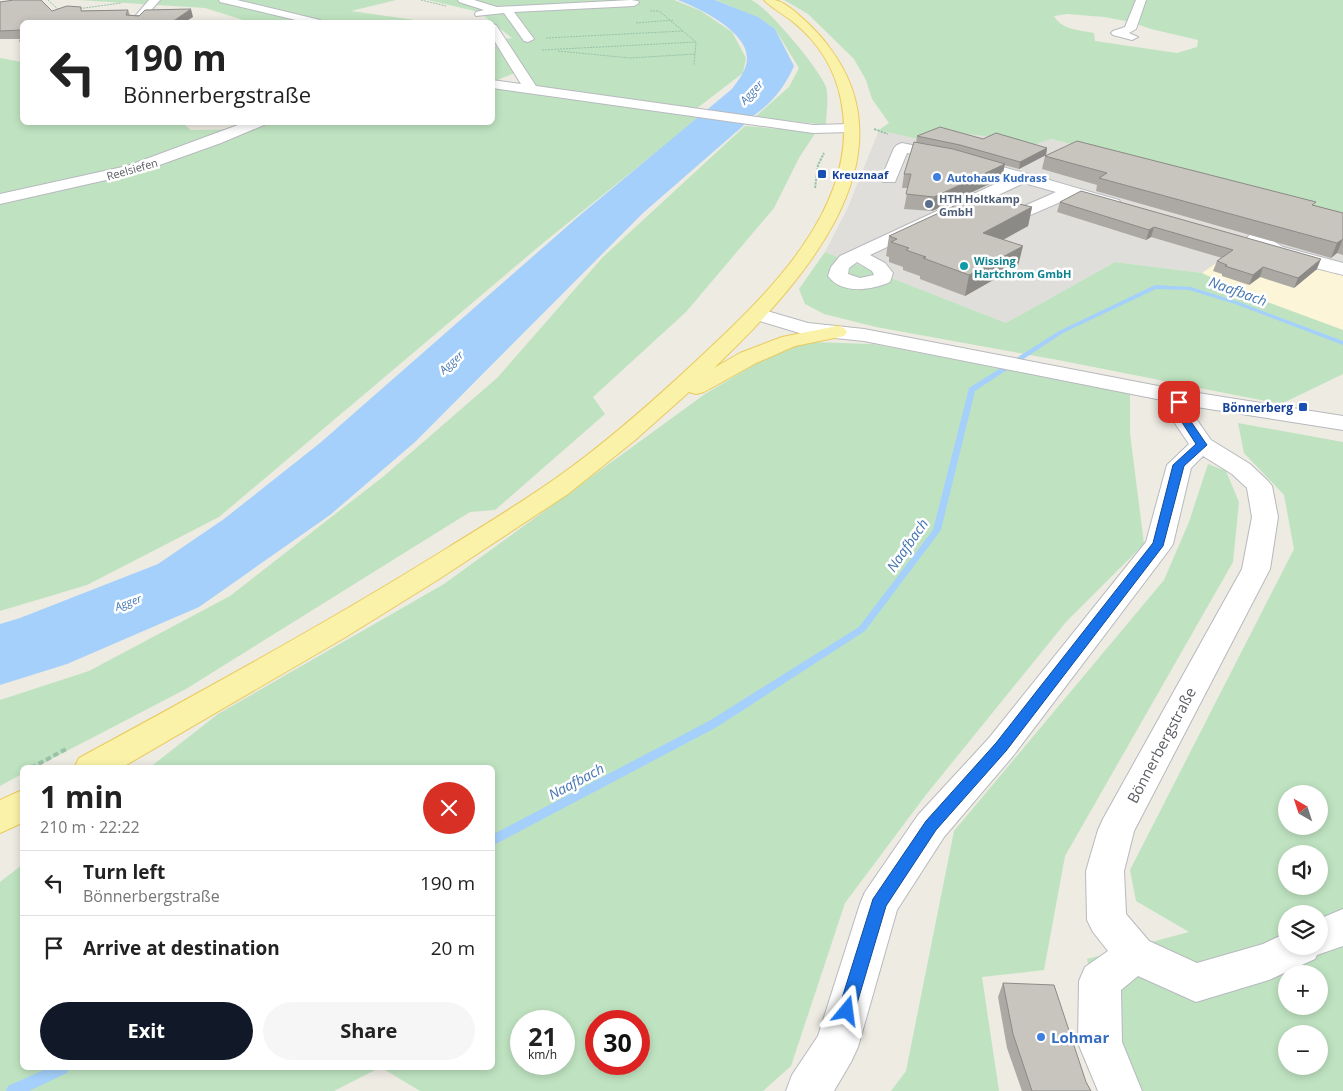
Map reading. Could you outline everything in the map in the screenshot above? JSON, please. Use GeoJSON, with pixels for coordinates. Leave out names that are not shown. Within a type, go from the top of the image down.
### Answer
{"type":"FeatureCollection","features":[{"type":"Feature","properties":{"kind":"main road"},"geometry":{"type":"LineString","coordinates":[[96,765],[404,589],[568,481],[664,405],[757,314],[802,259],[824,226],[846,177],[851,150],[852,128],[843,78],[832,56],[816,37],[798,21],[769,0]]}},
{"type":"Feature","properties":{"kind":"main road"},"geometry":{"type":"LineString","coordinates":[[664,405],[756,354],[789,341],[837,332]]}},
{"type":"Feature","properties":{"kind":"main road"},"geometry":{"type":"LineString","coordinates":[[0,818],[20,807]]}},
{"type":"Feature","properties":{"kind":"street"},"geometry":{"type":"LineString","coordinates":[[137,20],[155,0]]}},
{"type":"Feature","properties":{"kind":"street"},"geometry":{"type":"LineString","coordinates":[[224,0],[308,20]]}},
{"type":"Feature","properties":{"kind":"street"},"geometry":{"type":"LineString","coordinates":[[463,0],[502,10],[528,39]]}},
{"type":"Feature","properties":{"kind":"street"},"geometry":{"type":"LineString","coordinates":[[1132,37],[1117,33],[1130,29],[1141,0]]}},
{"type":"Feature","properties":{"kind":"street"},"geometry":{"type":"LineString","coordinates":[[487,20],[480,14],[569,3],[634,3]]}},
{"type":"Feature","properties":{"kind":"street"},"geometry":{"type":"LineString","coordinates":[[495,32],[531,89]]}},
{"type":"Feature","properties":{"kind":"street"},"geometry":{"type":"LineString","coordinates":[[495,84],[798,126],[832,130],[852,128]]}},
{"type":"Feature","properties":{"kind":"street","name":"Reelsiefen"},"geometry":{"type":"LineString","coordinates":[[0,199],[139,168],[252,125]]}},
{"type":"Feature","properties":{"kind":"street"},"geometry":{"type":"LineString","coordinates":[[889,179],[902,148],[953,157],[1124,207]]}},
{"type":"Feature","properties":{"kind":"street"},"geometry":{"type":"LineString","coordinates":[[1039,181],[988,205],[987,209],[1014,217],[1072,191]]}},
{"type":"Feature","properties":{"kind":"street"},"geometry":{"type":"LineString","coordinates":[[862,252],[1039,181]]}},
{"type":"Feature","properties":{"kind":"street"},"geometry":{"type":"LineString","coordinates":[[1248,239],[1276,250],[1343,269]]}},
{"type":"Feature","properties":{"kind":"street"},"geometry":{"type":"LineString","coordinates":[[757,314],[806,329],[864,335],[1179,397],[1343,423]]}},
{"type":"Feature","properties":{"kind":"street"},"geometry":{"type":"LineString","coordinates":[[757,314],[790,314],[821,319],[864,335]]}},
{"type":"Feature","properties":{"kind":"street","name":"Bönnerbergstraße"},"geometry":{"type":"LineString","coordinates":[[1179,397],[1178,410],[1202,445],[1241,468],[1259,486],[1265,517],[1256,569],[1116,830],[1105,871],[1107,920],[1135,954],[1196,983],[1269,961],[1282,955]]}},
{"type":"Feature","properties":{"kind":"street"},"geometry":{"type":"LineString","coordinates":[[808,1091],[836,1047],[878,904],[931,826],[1001,747],[1159,544],[1179,465],[1202,445]]}},
{"type":"Feature","properties":{"kind":"street"},"geometry":{"type":"LineString","coordinates":[[1328,934],[1343,927]]}},
{"type":"Feature","properties":{"kind":"street"},"geometry":{"type":"LineString","coordinates":[[1120,1091],[1100,1043],[1100,981],[1135,954]]}},
{"type":"Feature","properties":{"kind":"path"},"geometry":{"type":"LineString","coordinates":[[48,0],[60,11],[51,12]]}},
{"type":"Feature","properties":{"kind":"path"},"geometry":{"type":"LineString","coordinates":[[78,8],[121,3]]}},
{"type":"Feature","properties":{"kind":"path"},"geometry":{"type":"LineString","coordinates":[[634,3],[647,4],[659,11],[696,42]]}},
{"type":"Feature","properties":{"kind":"path"},"geometry":{"type":"LineString","coordinates":[[528,39],[684,31]]}},
{"type":"Feature","properties":{"kind":"path"},"geometry":{"type":"LineString","coordinates":[[528,39],[538,49],[630,58],[695,54]]}},
{"type":"Feature","properties":{"kind":"path"},"geometry":{"type":"LineString","coordinates":[[550,50],[696,42]]}},
{"type":"Feature","properties":{"kind":"path"},"geometry":{"type":"LineString","coordinates":[[694,65],[696,42]]}},
{"type":"Feature","properties":{"kind":"path"},"geometry":{"type":"LineString","coordinates":[[814,192],[818,166],[832,130]]}},
{"type":"Feature","properties":{"kind":"path"},"geometry":{"type":"LineString","coordinates":[[36,765],[71,746]]}},
{"type":"Feature","properties":{"kind":"shaded area"},"geometry":{"type":"Polygon","coordinates":[[[879,130],[917,139],[940,133],[976,135],[999,138],[1028,147],[1050,139],[1343,215],[1343,268],[1247,241],[1202,273],[1115,262],[1006,323],[825,252],[848,207],[879,130]]]}},
{"type":"Feature","properties":{"kind":"shaded area"},"geometry":{"type":"Polygon","coordinates":[[[1247,241],[1343,269],[1343,330],[1245,294],[1202,273],[1247,241]]]}},
{"type":"Feature","properties":{"kind":"green space"},"geometry":{"type":"Polygon","coordinates":[[[78,0],[396,0],[351,11],[415,20],[243,20],[205,8],[78,0]]]}},
{"type":"Feature","properties":{"kind":"green space"},"geometry":{"type":"Polygon","coordinates":[[[428,0],[674,0],[701,11],[732,32],[746,58],[743,73],[696,109],[537,87],[504,39],[512,38],[495,25],[495,20],[489,20],[479,12],[428,0]]]}},
{"type":"Feature","properties":{"kind":"green space"},"geometry":{"type":"Polygon","coordinates":[[[716,0],[751,0],[769,14],[792,39],[814,67],[826,87],[826,125],[755,117],[789,87],[799,68],[775,29],[759,18],[716,0]]]}},
{"type":"Feature","properties":{"kind":"green space"},"geometry":{"type":"Polygon","coordinates":[[[784,0],[1343,0],[1343,215],[1051,139],[1028,147],[999,138],[976,135],[940,133],[917,139],[879,130],[889,123],[872,99],[866,80],[854,59],[808,14],[784,0]],[[1067,14],[1054,16],[1057,21],[1066,27],[1094,33],[1095,41],[1177,53],[1197,47],[1198,40],[1151,29],[1131,22],[1104,17],[1067,14]]]}},
{"type":"Feature","properties":{"kind":"green space"},"geometry":{"type":"Polygon","coordinates":[[[495,44],[515,73],[495,80],[495,44]]]}},
{"type":"Feature","properties":{"kind":"green space"},"geometry":{"type":"Polygon","coordinates":[[[0,58],[20,62],[20,125],[185,125],[191,130],[255,129],[264,125],[495,125],[495,86],[700,117],[543,243],[219,517],[87,585],[0,611],[0,58]]]}},
{"type":"Feature","properties":{"kind":"green space"},"geometry":{"type":"Polygon","coordinates":[[[745,126],[816,132],[799,158],[774,208],[686,312],[593,397],[605,414],[495,510],[470,512],[186,689],[40,765],[20,765],[20,775],[0,786],[0,700],[89,671],[230,596],[384,476],[497,378],[603,257],[745,126]]]}},
{"type":"Feature","properties":{"kind":"green space"},"geometry":{"type":"Polygon","coordinates":[[[825,252],[1006,323],[1115,262],[1202,273],[1246,294],[1343,330],[1343,374],[1281,404],[1058,360],[876,327],[824,314],[805,304],[799,289],[825,252]]]}},
{"type":"Feature","properties":{"kind":"green space"},"geometry":{"type":"Polygon","coordinates":[[[810,342],[873,344],[1130,393],[1130,433],[1144,544],[1066,622],[925,796],[845,903],[791,1066],[763,1091],[420,1091],[385,1070],[495,1070],[495,765],[153,765],[218,714],[444,584],[705,394],[777,351],[810,342]]]}},
{"type":"Feature","properties":{"kind":"green space"},"geometry":{"type":"Polygon","coordinates":[[[1238,423],[1343,442],[1343,1091],[1126,1091],[1116,1071],[1087,959],[1189,932],[1136,901],[1130,870],[1294,549],[1284,495],[1244,453],[1238,423]]]}},
{"type":"Feature","properties":{"kind":"green space"},"geometry":{"type":"Polygon","coordinates":[[[1208,464],[1226,471],[1239,502],[1233,562],[1065,856],[1044,970],[982,977],[999,1091],[891,1091],[906,1071],[954,831],[1164,580],[1189,522],[1208,464]]]}},
{"type":"Feature","properties":{"kind":"green space"},"geometry":{"type":"Polygon","coordinates":[[[20,867],[20,1070],[375,1070],[334,1091],[0,1091],[0,882],[20,867]]]}},
{"type":"Feature","properties":{"kind":"water","name":"Agger"},"geometry":{"type":"Polygon","coordinates":[[[678,0],[715,0],[758,17],[775,29],[794,66],[788,79],[776,96],[643,213],[415,442],[330,515],[199,607],[67,664],[0,685],[0,624],[158,564],[224,519],[320,443],[579,216],[732,89],[746,66],[745,48],[731,30],[720,22],[678,0]]]}},
{"type":"Feature","properties":{"kind":"building"},"geometry":{"type":"Polygon","coordinates":[[[41,0],[52,11],[67,6],[81,7],[81,11],[128,10],[126,15],[139,16],[145,10],[191,9],[175,20],[20,20],[20,30],[0,31],[0,2],[41,0]]]}},
{"type":"Feature","properties":{"kind":"building"},"geometry":{"type":"Polygon","coordinates":[[[940,127],[983,139],[996,133],[1047,148],[1020,162],[960,145],[917,136],[940,127]]]}},
{"type":"Feature","properties":{"kind":"building"},"geometry":{"type":"Polygon","coordinates":[[[1077,141],[1316,202],[1312,205],[1343,213],[1343,239],[1337,243],[1099,178],[1107,173],[1045,156],[1077,141]]]}},
{"type":"Feature","properties":{"kind":"building"},"geometry":{"type":"Polygon","coordinates":[[[914,142],[953,149],[1005,164],[934,197],[906,194],[911,174],[904,174],[914,142]]]}},
{"type":"Feature","properties":{"kind":"building"},"geometry":{"type":"Polygon","coordinates":[[[1081,191],[1321,259],[1298,278],[1263,267],[1253,275],[1225,266],[1227,265],[1217,261],[1233,250],[1154,227],[1149,230],[1060,202],[1081,191]]]}},
{"type":"Feature","properties":{"kind":"building"},"geometry":{"type":"Polygon","coordinates":[[[982,193],[984,196],[1032,207],[983,233],[1023,246],[969,275],[923,258],[926,257],[906,250],[909,248],[891,242],[897,239],[889,236],[982,193]]]}},
{"type":"Feature","properties":{"kind":"building"},"geometry":{"type":"Polygon","coordinates":[[[1003,983],[1054,985],[1086,1082],[1091,1091],[1032,1091],[1013,1034],[1003,983]]]}},
{"type":"Feature","properties":{"kind":"waterway","name":"Naafbach"},"geometry":{"type":"LineString","coordinates":[[495,839],[713,724],[862,629],[937,530],[972,390],[1061,332],[1155,287],[1189,288],[1237,303],[1343,343]]}},
{"type":"Feature","properties":{"kind":"waterway","name":"Naafbach"},"geometry":{"type":"LineString","coordinates":[[13,1091],[58,1070]]}},
{"type":"Feature","properties":{"kind":"place","name":"Kreuznaaf"},"geometry":{"type":"Point","coordinates":[822,174]}},
{"type":"Feature","properties":{"kind":"place","name":"Autohaus Kudrass"},"geometry":{"type":"Point","coordinates":[937,177]}},
{"type":"Feature","properties":{"kind":"place","name":"HTH Holtkamp GmbH"},"geometry":{"type":"Point","coordinates":[929,204]}},
{"type":"Feature","properties":{"kind":"place","name":"Wissing Hartchrom GmbH"},"geometry":{"type":"Point","coordinates":[964,266]}},
{"type":"Feature","properties":{"kind":"place","name":"Bönnerberg"},"geometry":{"type":"Point","coordinates":[1303,407]}},
{"type":"Feature","properties":{"kind":"place","name":"Lohmar"},"geometry":{"type":"Point","coordinates":[1041,1037]}},
{"type":"Feature","properties":{"kind":"route"},"geometry":{"type":"LineString","coordinates":[[847,1011],[878,904],[931,826],[1001,747],[1159,544],[1179,465],[1202,445],[1178,410],[1179,402]]}}]}
